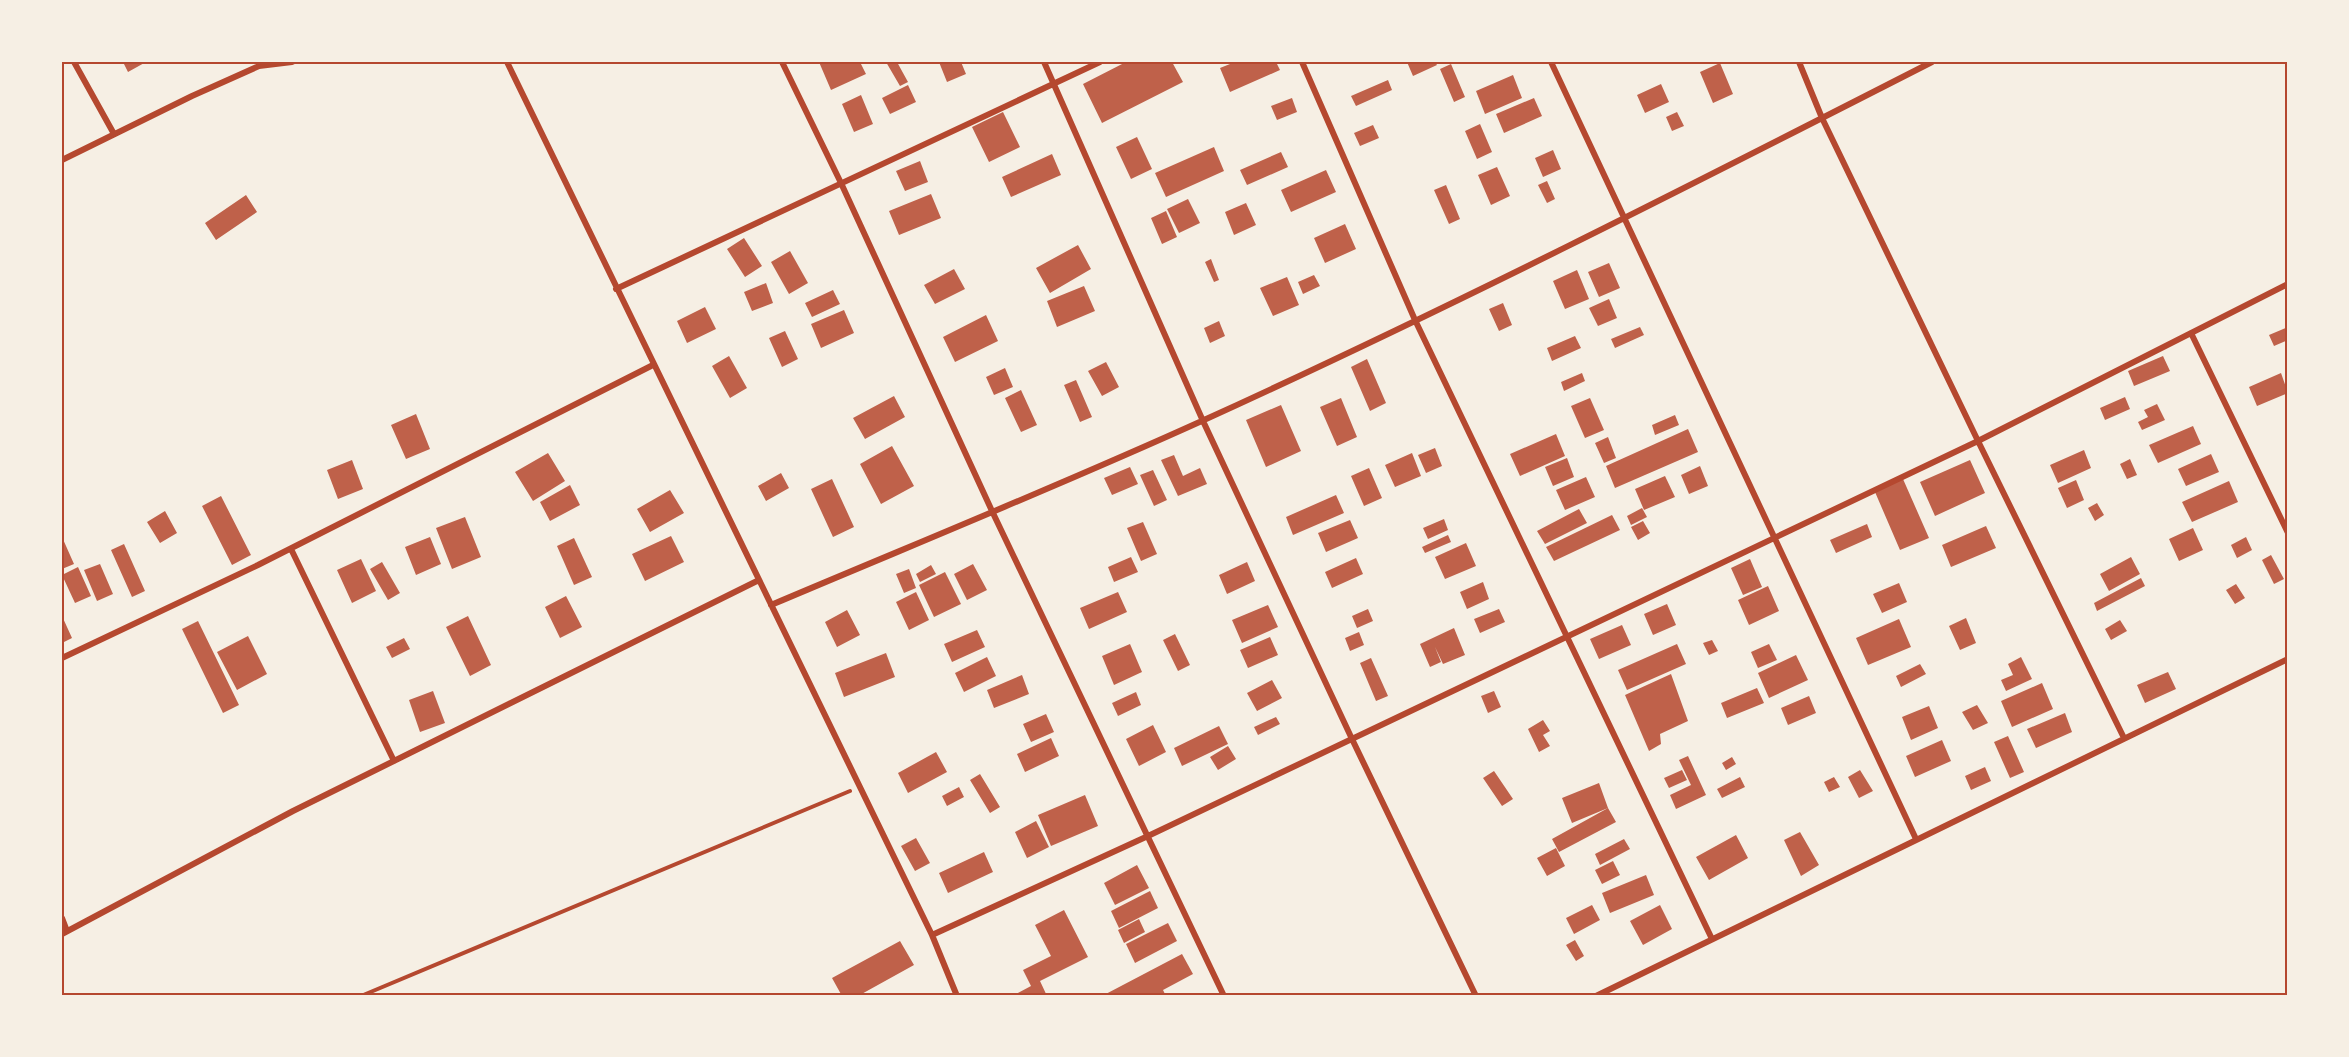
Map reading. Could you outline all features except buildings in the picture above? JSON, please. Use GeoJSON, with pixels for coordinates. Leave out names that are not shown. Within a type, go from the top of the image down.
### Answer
{"type":"FeatureCollection","features":[{"type":"Feature","properties":{"kind":"street"},"geometry":{"type":"LineString","coordinates":[[74,62],[114,134]]}},
{"type":"Feature","properties":{"kind":"street"},"geometry":{"type":"LineString","coordinates":[[62,160],[260,66],[292,62]]}},
{"type":"Feature","properties":{"kind":"street"},"geometry":{"type":"LineString","coordinates":[[507,62],[932,935],[957,996]]}},
{"type":"Feature","properties":{"kind":"street"},"geometry":{"type":"LineString","coordinates":[[782,62],[841,183],[992,511],[1224,996]]}},
{"type":"Feature","properties":{"kind":"street"},"geometry":{"type":"LineString","coordinates":[[1044,62],[1203,421],[1476,996]]}},
{"type":"Feature","properties":{"kind":"street"},"geometry":{"type":"LineString","coordinates":[[616,289],[1100,62]]}},
{"type":"Feature","properties":{"kind":"street"},"geometry":{"type":"LineString","coordinates":[[1302,62],[1415,321],[1712,939]]}},
{"type":"Feature","properties":{"kind":"street"},"geometry":{"type":"LineString","coordinates":[[1551,62],[1916,839]]}},
{"type":"Feature","properties":{"kind":"street"},"geometry":{"type":"LineString","coordinates":[[1799,62],[1822,118],[2124,738]]}},
{"type":"Feature","properties":{"kind":"street"},"geometry":{"type":"LineString","coordinates":[[771,605],[1203,421],[1415,321],[1932,62]]}},
{"type":"Feature","properties":{"kind":"street"},"geometry":{"type":"LineString","coordinates":[[932,935],[1148,836],[1978,441],[2288,284]]}},
{"type":"Feature","properties":{"kind":"street"},"geometry":{"type":"LineString","coordinates":[[2191,333],[2288,533]]}},
{"type":"Feature","properties":{"kind":"street"},"geometry":{"type":"LineString","coordinates":[[62,658],[291,549],[653,365]]}},
{"type":"Feature","properties":{"kind":"street"},"geometry":{"type":"LineString","coordinates":[[291,549],[394,761]]}},
{"type":"Feature","properties":{"kind":"street"},"geometry":{"type":"LineString","coordinates":[[62,918],[64,933],[293,811],[759,580]]}},
{"type":"Feature","properties":{"kind":"street"},"geometry":{"type":"LineString","coordinates":[[1596,996],[2288,659]]}},
{"type":"Feature","properties":{"kind":"path"},"geometry":{"type":"LineString","coordinates":[[361,996],[860,787]]}}]}
